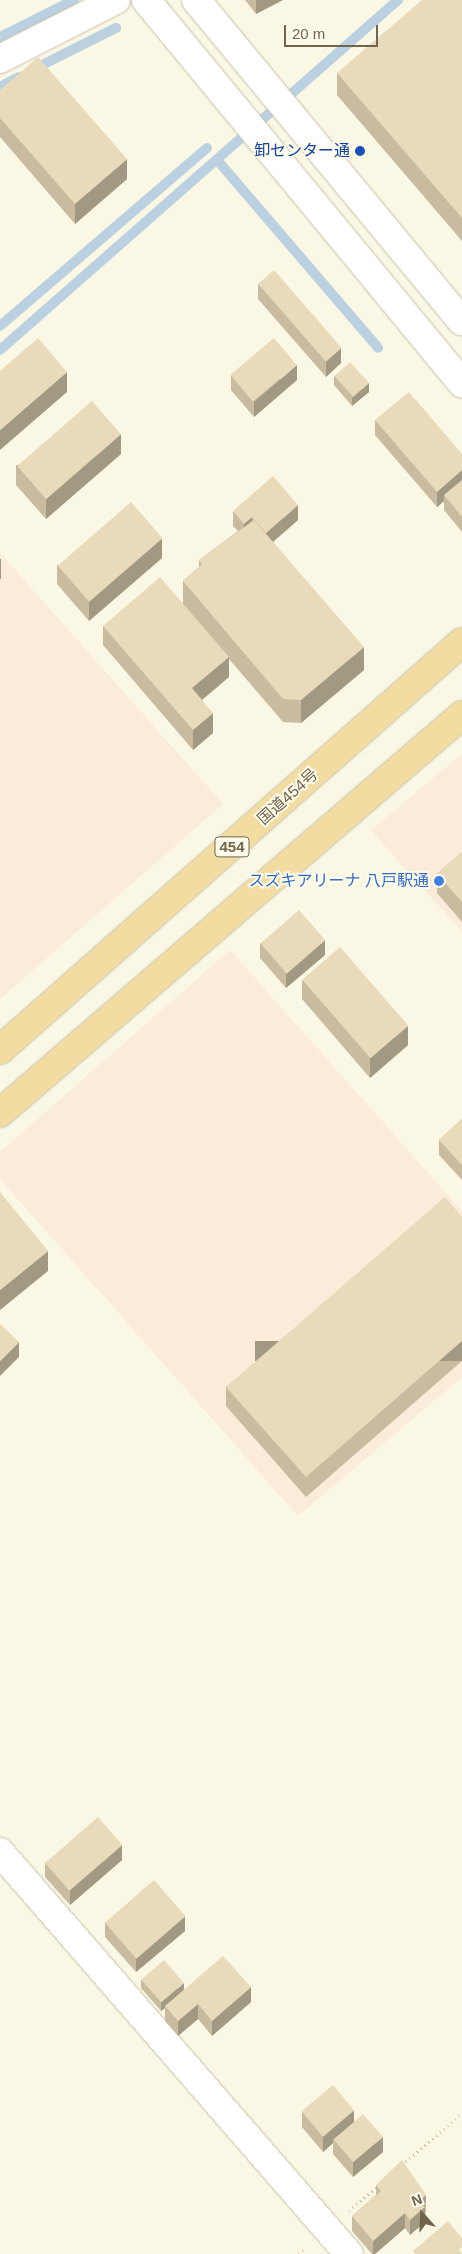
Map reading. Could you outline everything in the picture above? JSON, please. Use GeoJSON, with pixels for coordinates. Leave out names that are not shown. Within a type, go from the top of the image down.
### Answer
{"type":"FeatureCollection","features":[{"type":"Feature","properties":{"kind":"highway","name":"国道454号"},"geometry":{"type":"LineString","coordinates":[[0,1050],[462,642]]}},
{"type":"Feature","properties":{"kind":"highway"},"geometry":{"type":"LineString","coordinates":[[0,1113],[462,715]]}},
{"type":"Feature","properties":{"kind":"street"},"geometry":{"type":"LineString","coordinates":[[0,59],[116,0]]}},
{"type":"Feature","properties":{"kind":"street"},"geometry":{"type":"LineString","coordinates":[[146,0],[462,384]]}},
{"type":"Feature","properties":{"kind":"street"},"geometry":{"type":"LineString","coordinates":[[196,0],[462,321]]}},
{"type":"Feature","properties":{"kind":"street"},"geometry":{"type":"LineString","coordinates":[[0,1852],[349,2254]]}},
{"type":"Feature","properties":{"kind":"path"},"geometry":{"type":"LineString","coordinates":[[395,2171],[462,2113]]}},
{"type":"Feature","properties":{"kind":"path"},"geometry":{"type":"LineString","coordinates":[[328,2229],[388,2178]]}},
{"type":"Feature","properties":{"kind":"shaded area"},"geometry":{"type":"Polygon","coordinates":[[[0,553],[223,804],[0,999],[0,553]]]}},
{"type":"Feature","properties":{"kind":"shaded area","name":"スズキアリーナ 八戸駅通"},"geometry":{"type":"Polygon","coordinates":[[[462,754],[462,932],[371,830],[462,754]]]}},
{"type":"Feature","properties":{"kind":"shaded area"},"geometry":{"type":"Polygon","coordinates":[[[230,950],[462,1211],[462,1377],[298,1516],[0,1179],[0,1152],[230,950]]]}},
{"type":"Feature","properties":{"kind":"building"},"geometry":{"type":"Polygon","coordinates":[[[422,0],[462,0],[462,218],[337,73],[422,0]]]}},
{"type":"Feature","properties":{"kind":"building"},"geometry":{"type":"Polygon","coordinates":[[[38,57],[127,159],[75,204],[0,118],[0,90],[38,57]]]}},
{"type":"Feature","properties":{"kind":"building"},"geometry":{"type":"Polygon","coordinates":[[[274,270],[342,348],[326,362],[258,284],[274,270]]]}},
{"type":"Feature","properties":{"kind":"building"},"geometry":{"type":"Polygon","coordinates":[[[38,338],[67,372],[0,430],[0,371],[38,338]]]}},
{"type":"Feature","properties":{"kind":"building"},"geometry":{"type":"Polygon","coordinates":[[[274,338],[296,365],[253,401],[230,375],[274,338]]]}},
{"type":"Feature","properties":{"kind":"building"},"geometry":{"type":"Polygon","coordinates":[[[350,362],[369,383],[353,397],[334,376],[350,362]]]}},
{"type":"Feature","properties":{"kind":"building"},"geometry":{"type":"Polygon","coordinates":[[[409,392],[462,454],[462,470],[437,492],[375,420],[409,392]]]}},
{"type":"Feature","properties":{"kind":"building"},"geometry":{"type":"Polygon","coordinates":[[[92,401],[121,434],[46,499],[17,466],[92,401]]]}},
{"type":"Feature","properties":{"kind":"building"},"geometry":{"type":"Polygon","coordinates":[[[273,476],[298,505],[266,533],[252,517],[244,524],[233,511],[273,476]]]}},
{"type":"Feature","properties":{"kind":"building"},"geometry":{"type":"Polygon","coordinates":[[[462,480],[462,517],[444,495],[462,480]]]}},
{"type":"Feature","properties":{"kind":"building"},"geometry":{"type":"Polygon","coordinates":[[[131,502],[162,538],[89,602],[58,566],[131,502]]]}},
{"type":"Feature","properties":{"kind":"building"},"geometry":{"type":"Polygon","coordinates":[[[254,520],[364,647],[301,700],[283,699],[183,581],[202,564],[199,560],[254,520]]]}},
{"type":"Feature","properties":{"kind":"building"},"geometry":{"type":"Polygon","coordinates":[[[160,577],[229,657],[192,688],[213,713],[193,730],[103,626],[160,577]]]}},
{"type":"Feature","properties":{"kind":"building"},"geometry":{"type":"Polygon","coordinates":[[[462,852],[462,902],[437,874],[462,852]]]}},
{"type":"Feature","properties":{"kind":"building"},"geometry":{"type":"Polygon","coordinates":[[[299,910],[325,940],[287,974],[261,943],[299,910]]]}},
{"type":"Feature","properties":{"kind":"building"},"geometry":{"type":"Polygon","coordinates":[[[340,947],[408,1025],[370,1058],[302,980],[340,947]]]}},
{"type":"Feature","properties":{"kind":"building"},"geometry":{"type":"Polygon","coordinates":[[[462,1119],[462,1165],[439,1140],[462,1119]]]}},
{"type":"Feature","properties":{"kind":"building"},"geometry":{"type":"Polygon","coordinates":[[[0,1192],[48,1251],[0,1290],[0,1192]]]}},
{"type":"Feature","properties":{"kind":"building"},"geometry":{"type":"Polygon","coordinates":[[[445,1197],[462,1217],[462,1341],[306,1477],[226,1387],[445,1197]]]}},
{"type":"Feature","properties":{"kind":"building"},"geometry":{"type":"Polygon","coordinates":[[[0,1324],[19,1342],[0,1361],[0,1324]]]}},
{"type":"Feature","properties":{"kind":"building"},"geometry":{"type":"Polygon","coordinates":[[[98,1817],[122,1845],[69,1891],[45,1863],[98,1817]]]}},
{"type":"Feature","properties":{"kind":"building"},"geometry":{"type":"Polygon","coordinates":[[[154,1880],[185,1916],[136,1959],[105,1923],[154,1880]]]}},
{"type":"Feature","properties":{"kind":"building"},"geometry":{"type":"Polygon","coordinates":[[[223,1956],[251,1987],[212,2021],[198,2004],[178,2021],[165,2006],[223,1956]]]}},
{"type":"Feature","properties":{"kind":"building"},"geometry":{"type":"Polygon","coordinates":[[[164,1960],[184,1983],[161,2002],[141,1980],[164,1960]]]}},
{"type":"Feature","properties":{"kind":"building"},"geometry":{"type":"Polygon","coordinates":[[[333,2085],[354,2110],[323,2137],[302,2111],[333,2085]]]}},
{"type":"Feature","properties":{"kind":"building"},"geometry":{"type":"Polygon","coordinates":[[[363,2114],[383,2137],[353,2162],[334,2140],[363,2114]]]}},
{"type":"Feature","properties":{"kind":"building"},"geometry":{"type":"Polygon","coordinates":[[[402,2160],[426,2195],[419,2201],[425,2207],[410,2220],[405,2213],[373,2241],[352,2216],[381,2191],[376,2185],[402,2160]]]}},
{"type":"Feature","properties":{"kind":"building"},"geometry":{"type":"Polygon","coordinates":[[[448,2221],[462,2238],[462,2247],[459,2249],[462,2254],[415,2254],[413,2251],[448,2221]]]}},
{"type":"Feature","properties":{"kind":"waterway"},"geometry":{"type":"LineString","coordinates":[[0,37],[74,0]]}},
{"type":"Feature","properties":{"kind":"waterway"},"geometry":{"type":"LineString","coordinates":[[0,350],[398,0]]}},
{"type":"Feature","properties":{"kind":"waterway"},"geometry":{"type":"LineString","coordinates":[[34,69],[116,28]]}},
{"type":"Feature","properties":{"kind":"waterway"},"geometry":{"type":"LineString","coordinates":[[0,87],[19,77]]}},
{"type":"Feature","properties":{"kind":"waterway"},"geometry":{"type":"LineString","coordinates":[[0,326],[207,148]]}},
{"type":"Feature","properties":{"kind":"waterway"},"geometry":{"type":"LineString","coordinates":[[218,161],[378,348]]}},
{"type":"Feature","properties":{"kind":"place","name":"卸センター通"},"geometry":{"type":"Point","coordinates":[360,151]}},
{"type":"Feature","properties":{"kind":"place","name":"スズキアリーナ 八戸駅通"},"geometry":{"type":"Point","coordinates":[439,881]}}]}
